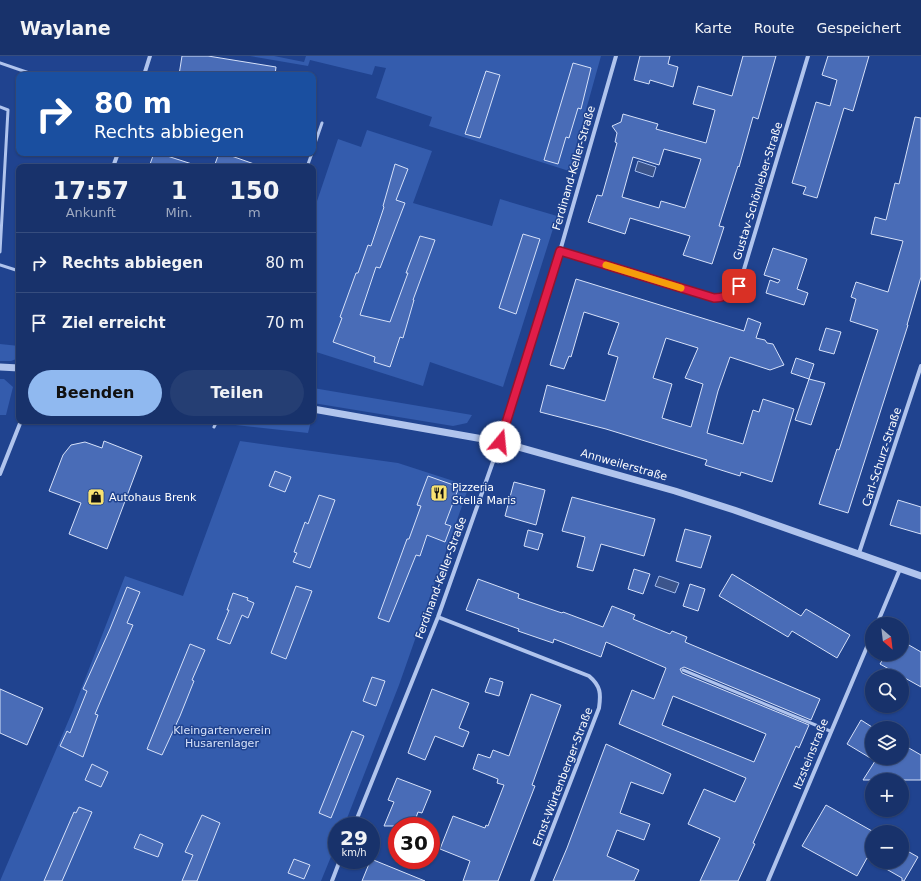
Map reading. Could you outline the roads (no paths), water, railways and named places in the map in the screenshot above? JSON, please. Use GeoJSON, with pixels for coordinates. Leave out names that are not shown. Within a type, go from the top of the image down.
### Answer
{"type":"FeatureCollection","features":[{"type":"Feature","properties":{"kind":"street"},"geometry":{"type":"LineString","coordinates":[[145,72],[150,56]]}},
{"type":"Feature","properties":{"kind":"street","name":"Ferdinand-Keller-Straße"},"geometry":{"type":"LineString","coordinates":[[358,817],[438,617],[500,442],[560,251],[616,56]]}},
{"type":"Feature","properties":{"kind":"street","name":"Gustav-Schönleber-Straße"},"geometry":{"type":"LineString","coordinates":[[560,251],[714,298],[722,298],[735,290],[739,286],[808,56]]}},
{"type":"Feature","properties":{"kind":"street","name":"Carl-Schurz-Straße"},"geometry":{"type":"LineString","coordinates":[[859,553],[921,366]]}},
{"type":"Feature","properties":{"kind":"street"},"geometry":{"type":"LineString","coordinates":[[0,367],[16,368]]}},
{"type":"Feature","properties":{"kind":"street","name":"Annweilerstraße"},"geometry":{"type":"LineString","coordinates":[[316,409],[500,442],[675,491],[859,553],[921,576]]}},
{"type":"Feature","properties":{"kind":"street"},"geometry":{"type":"LineString","coordinates":[[0,474],[20,424]]}},
{"type":"Feature","properties":{"kind":"street"},"geometry":{"type":"LineString","coordinates":[[879,617],[900,568]]}},
{"type":"Feature","properties":{"kind":"street","name":"Ernst-Würtenberger-Straße"},"geometry":{"type":"LineString","coordinates":[[438,617],[590,676],[595,680],[600,688],[601,696],[599,708],[532,881]]}},
{"type":"Feature","properties":{"kind":"street","name":"Itzsteinstraße"},"geometry":{"type":"LineString","coordinates":[[768,881],[865,651]]}},
{"type":"Feature","properties":{"kind":"street"},"geometry":{"type":"LineString","coordinates":[[332,881],[337,869]]}},
{"type":"Feature","properties":{"kind":"lane"},"geometry":{"type":"LineString","coordinates":[[0,63],[26,72]]}},
{"type":"Feature","properties":{"kind":"lane"},"geometry":{"type":"LineString","coordinates":[[0,107],[8,110],[0,252]]}},
{"type":"Feature","properties":{"kind":"lane"},"geometry":{"type":"LineString","coordinates":[[316,140],[322,123]]}},
{"type":"Feature","properties":{"kind":"lane"},"geometry":{"type":"LineString","coordinates":[[0,265],[16,270]]}},
{"type":"Feature","properties":{"kind":"lane"},"geometry":{"type":"LineString","coordinates":[[683,670],[830,731]]}},
{"type":"Feature","properties":{"kind":"place","name":"Pizzeria Stella Maris"},"geometry":{"type":"Point","coordinates":[439,493]}},
{"type":"Feature","properties":{"kind":"place","name":"Autohaus Brenk"},"geometry":{"type":"Point","coordinates":[96,497]}},
{"type":"Feature","properties":{"kind":"park label","name":"Kleingartenverein Husarenlager"},"geometry":{"type":"Point","coordinates":[222,736]}}]}
